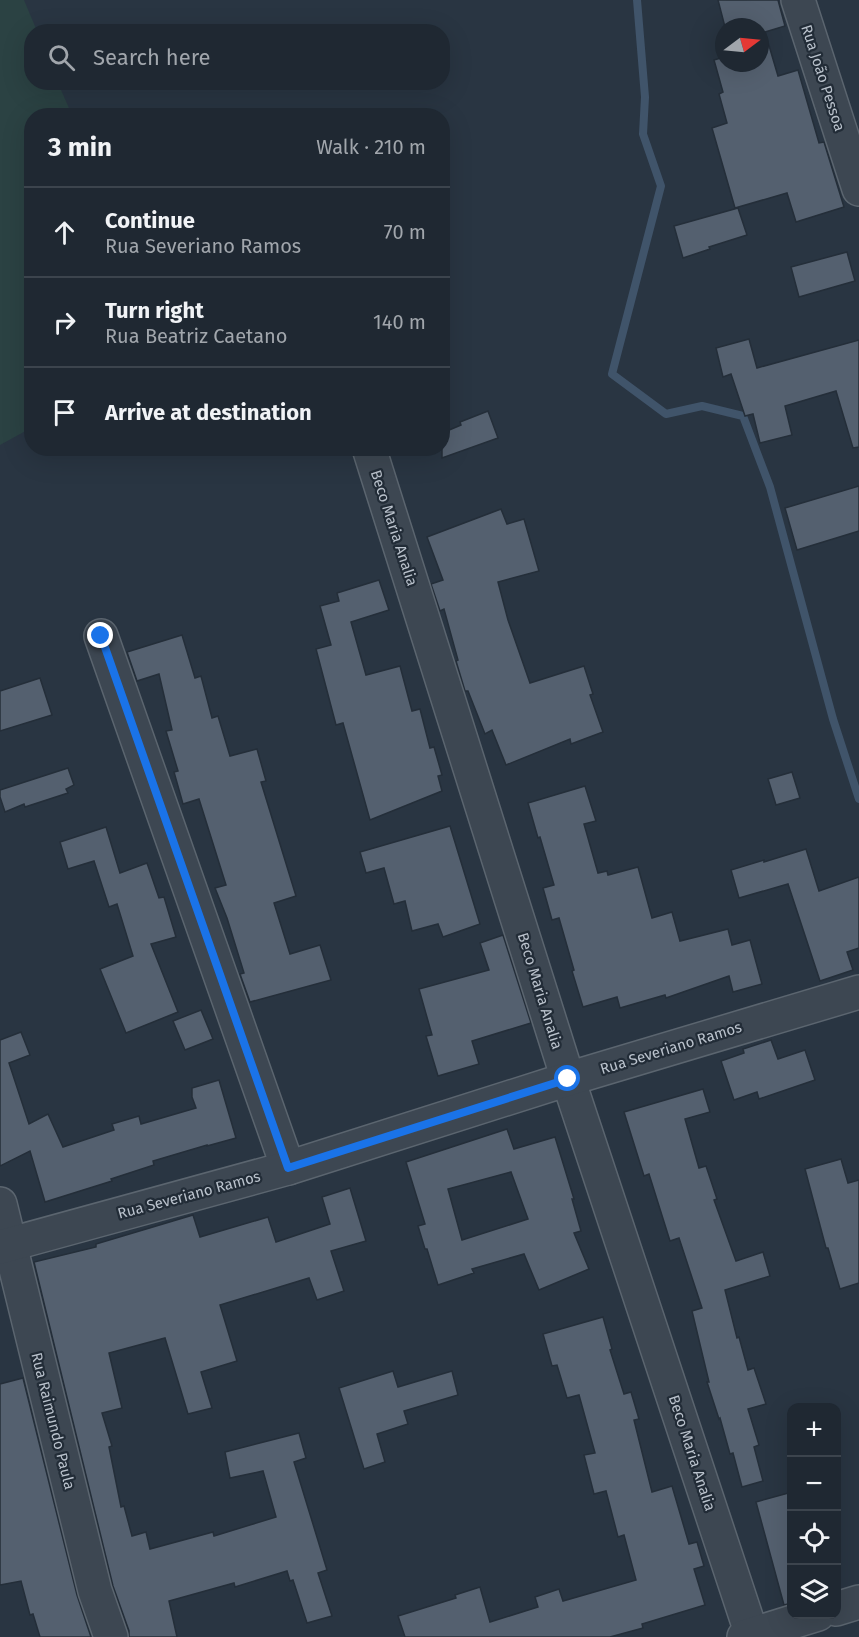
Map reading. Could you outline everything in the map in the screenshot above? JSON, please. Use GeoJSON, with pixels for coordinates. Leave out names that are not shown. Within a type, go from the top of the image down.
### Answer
{"type":"FeatureCollection","features":[{"type":"Feature","properties":{"kind":"street","name":"Rua João Pessoa"},"geometry":{"type":"LineString","coordinates":[[798,0],[859,189]]}},
{"type":"Feature","properties":{"kind":"street","name":"Beco Maria Analia"},"geometry":{"type":"LineString","coordinates":[[372,456],[568,1079],[748,1636]]}},
{"type":"Feature","properties":{"kind":"street"},"geometry":{"type":"LineString","coordinates":[[101,636],[288,1168]]}},
{"type":"Feature","properties":{"kind":"street","name":"Rua Severiano Ramos"},"geometry":{"type":"LineString","coordinates":[[5,1246],[288,1168],[568,1079],[859,992]]}},
{"type":"Feature","properties":{"kind":"street","name":"Rua Raimundo Paula"},"geometry":{"type":"LineString","coordinates":[[0,1204],[5,1246],[95,1591],[111,1637]]}},
{"type":"Feature","properties":{"kind":"street"},"geometry":{"type":"LineString","coordinates":[[841,1608],[859,1602]]}},
{"type":"Feature","properties":{"kind":"street"},"geometry":{"type":"LineString","coordinates":[[748,1636],[802,1619]]}},
{"type":"Feature","properties":{"kind":"green space"},"geometry":{"type":"Polygon","coordinates":[[[0,0],[24,0],[34,24],[24,24],[24,90],[61,90],[69,108],[24,108],[24,432],[0,445],[0,0]]]}},
{"type":"Feature","properties":{"kind":"building"},"geometry":{"type":"Polygon","coordinates":[[[718,0],[778,0],[785,26],[769,31],[769,18],[723,18],[718,0]]]}},
{"type":"Feature","properties":{"kind":"building"},"geometry":{"type":"Polygon","coordinates":[[[769,46],[778,76],[798,70],[819,143],[824,142],[844,207],[796,222],[787,193],[735,208],[712,128],[727,123],[719,94],[723,92],[717,72],[769,72],[769,46]]]}},
{"type":"Feature","properties":{"kind":"building"},"geometry":{"type":"Polygon","coordinates":[[[738,208],[747,235],[683,258],[674,226],[738,208]]]}},
{"type":"Feature","properties":{"kind":"building"},"geometry":{"type":"Polygon","coordinates":[[[847,252],[855,281],[799,297],[791,267],[847,252]]]}},
{"type":"Feature","properties":{"kind":"building"},"geometry":{"type":"Polygon","coordinates":[[[749,339],[757,368],[859,340],[859,447],[853,448],[836,391],[785,406],[792,435],[760,443],[753,414],[745,416],[731,374],[723,377],[716,348],[749,339]]]}},
{"type":"Feature","properties":{"kind":"building"},"geometry":{"type":"Polygon","coordinates":[[[488,411],[498,438],[450,455],[450,430],[461,425],[460,422],[488,411]]]}},
{"type":"Feature","properties":{"kind":"building"},"geometry":{"type":"Polygon","coordinates":[[[859,486],[859,531],[797,550],[785,508],[859,486]]]}},
{"type":"Feature","properties":{"kind":"building"},"geometry":{"type":"Polygon","coordinates":[[[501,509],[507,524],[524,519],[539,571],[498,582],[508,620],[530,683],[584,666],[593,694],[590,695],[603,732],[571,744],[570,739],[506,765],[492,730],[485,734],[468,691],[465,691],[444,609],[440,611],[431,584],[443,580],[427,537],[501,509]]]}},
{"type":"Feature","properties":{"kind":"building"},"geometry":{"type":"Polygon","coordinates":[[[379,580],[389,610],[351,622],[366,675],[400,666],[412,711],[420,709],[430,748],[434,747],[442,775],[438,776],[442,791],[370,820],[343,723],[336,725],[316,649],[331,645],[320,606],[339,601],[337,593],[379,580]]]}},
{"type":"Feature","properties":{"kind":"building"},"geometry":{"type":"Polygon","coordinates":[[[182,635],[195,678],[201,676],[212,718],[218,716],[230,756],[257,749],[266,781],[261,782],[296,896],[274,903],[290,954],[320,945],[331,980],[250,1002],[240,974],[244,973],[215,888],[226,885],[199,799],[183,804],[174,772],[178,771],[166,731],[172,730],[159,674],[137,681],[127,652],[182,635]]]}},
{"type":"Feature","properties":{"kind":"building"},"geometry":{"type":"Polygon","coordinates":[[[40,678],[52,715],[0,731],[0,691],[40,678]]]}},
{"type":"Feature","properties":{"kind":"building"},"geometry":{"type":"Polygon","coordinates":[[[68,768],[74,785],[66,789],[68,793],[25,807],[24,804],[5,812],[0,790],[68,768]]]}},
{"type":"Feature","properties":{"kind":"building"},"geometry":{"type":"Polygon","coordinates":[[[792,772],[800,798],[776,805],[768,779],[792,772]]]}},
{"type":"Feature","properties":{"kind":"building"},"geometry":{"type":"Polygon","coordinates":[[[585,786],[596,821],[584,824],[598,873],[607,871],[608,875],[638,867],[652,918],[672,912],[680,941],[728,929],[732,945],[750,940],[762,984],[733,992],[729,976],[666,998],[665,995],[620,1008],[617,997],[583,1007],[559,918],[552,920],[543,888],[554,885],[528,803],[585,786]]]}},
{"type":"Feature","properties":{"kind":"building"},"geometry":{"type":"Polygon","coordinates":[[[450,826],[480,924],[443,937],[438,924],[412,931],[405,901],[394,904],[384,868],[366,873],[360,852],[450,826]]]}},
{"type":"Feature","properties":{"kind":"building"},"geometry":{"type":"Polygon","coordinates":[[[106,827],[120,873],[147,863],[159,898],[164,897],[176,937],[151,944],[178,1012],[126,1033],[100,969],[133,956],[117,904],[109,907],[94,861],[68,869],[60,842],[106,827]]]}},
{"type":"Feature","properties":{"kind":"building"},"geometry":{"type":"Polygon","coordinates":[[[806,849],[819,891],[859,877],[859,948],[847,952],[853,970],[820,981],[788,884],[739,898],[731,870],[806,849]]]}},
{"type":"Feature","properties":{"kind":"building"},"geometry":{"type":"Polygon","coordinates":[[[503,935],[531,1023],[472,1041],[479,1064],[438,1076],[426,1036],[432,1035],[419,989],[489,970],[480,943],[503,935]]]}},
{"type":"Feature","properties":{"kind":"building"},"geometry":{"type":"Polygon","coordinates":[[[201,1010],[213,1039],[185,1050],[173,1021],[201,1010]]]}},
{"type":"Feature","properties":{"kind":"building"},"geometry":{"type":"Polygon","coordinates":[[[21,1032],[30,1055],[9,1063],[29,1124],[48,1114],[63,1147],[114,1130],[112,1124],[139,1116],[141,1124],[196,1108],[192,1088],[219,1080],[236,1138],[153,1161],[154,1165],[111,1179],[112,1181],[45,1202],[30,1151],[0,1166],[0,1040],[21,1032]]]}},
{"type":"Feature","properties":{"kind":"building"},"geometry":{"type":"Polygon","coordinates":[[[771,1040],[778,1059],[805,1050],[815,1080],[759,1099],[757,1092],[734,1100],[721,1061],[744,1053],[743,1049],[771,1040]]]}},
{"type":"Feature","properties":{"kind":"building"},"geometry":{"type":"Polygon","coordinates":[[[703,1089],[710,1112],[685,1119],[699,1168],[706,1166],[717,1199],[714,1200],[736,1261],[763,1252],[770,1276],[725,1290],[748,1370],[754,1368],[766,1404],[748,1409],[759,1445],[754,1447],[763,1481],[742,1487],[733,1453],[730,1454],[707,1382],[709,1382],[692,1311],[702,1308],[679,1238],[670,1241],[649,1174],[644,1176],[624,1112],[703,1089]]]}},
{"type":"Feature","properties":{"kind":"building"},"geometry":{"type":"Polygon","coordinates":[[[507,1129],[514,1149],[555,1137],[581,1231],[574,1233],[589,1269],[539,1290],[524,1254],[472,1269],[474,1273],[438,1285],[418,1226],[425,1224],[406,1162],[507,1129]],[[511,1172],[448,1189],[462,1240],[528,1219],[511,1172]]]}},
{"type":"Feature","properties":{"kind":"building"},"geometry":{"type":"Polygon","coordinates":[[[841,1159],[848,1183],[859,1180],[859,1283],[840,1289],[828,1248],[826,1248],[805,1169],[841,1159]]]}},
{"type":"Feature","properties":{"kind":"building"},"geometry":{"type":"Polygon","coordinates":[[[350,1188],[366,1241],[331,1251],[344,1291],[317,1300],[309,1278],[220,1305],[237,1361],[201,1372],[212,1408],[188,1414],[165,1338],[109,1353],[122,1408],[102,1413],[112,1446],[109,1447],[121,1507],[124,1506],[132,1536],[146,1532],[150,1549],[213,1532],[214,1536],[276,1517],[263,1471],[230,1478],[225,1452],[299,1433],[306,1458],[294,1462],[327,1570],[318,1573],[332,1616],[307,1623],[293,1580],[290,1581],[287,1571],[235,1587],[234,1583],[169,1601],[177,1637],[129,1637],[113,1586],[34,1262],[96,1247],[96,1244],[193,1215],[200,1237],[268,1217],[276,1242],[330,1224],[322,1197],[350,1188]]]}},
{"type":"Feature","properties":{"kind":"building"},"geometry":{"type":"Polygon","coordinates":[[[603,1317],[612,1349],[610,1350],[624,1394],[631,1392],[639,1419],[634,1420],[652,1492],[672,1486],[689,1544],[697,1542],[704,1566],[694,1569],[705,1605],[642,1624],[643,1628],[610,1637],[405,1637],[398,1616],[456,1598],[455,1595],[480,1587],[490,1622],[538,1607],[535,1597],[559,1589],[563,1601],[636,1580],[624,1535],[618,1537],[606,1491],[594,1494],[584,1455],[595,1453],[579,1395],[567,1398],[557,1365],[552,1366],[543,1334],[603,1317]]]}},
{"type":"Feature","properties":{"kind":"building"},"geometry":{"type":"Polygon","coordinates":[[[393,1371],[398,1387],[452,1371],[458,1395],[404,1411],[408,1424],[377,1434],[385,1462],[364,1469],[339,1388],[393,1371]]]}},
{"type":"Feature","properties":{"kind":"building"},"geometry":{"type":"Polygon","coordinates":[[[23,1378],[77,1595],[91,1637],[40,1637],[33,1614],[30,1615],[21,1581],[0,1585],[0,1384],[23,1378]]]}},
{"type":"Feature","properties":{"kind":"building"},"geometry":{"type":"Polygon","coordinates":[[[787,1493],[787,1604],[784,1605],[756,1502],[787,1493]]]}},
{"type":"Feature","properties":{"kind":"waterway"},"geometry":{"type":"LineString","coordinates":[[637,0],[645,97],[643,134],[661,186],[612,374],[666,414],[702,406],[743,416],[770,487],[833,719],[859,799]]}},
{"type":"Feature","properties":{"kind":"route"},"geometry":{"type":"LineString","coordinates":[[101,636],[288,1168],[568,1079]]}}]}
